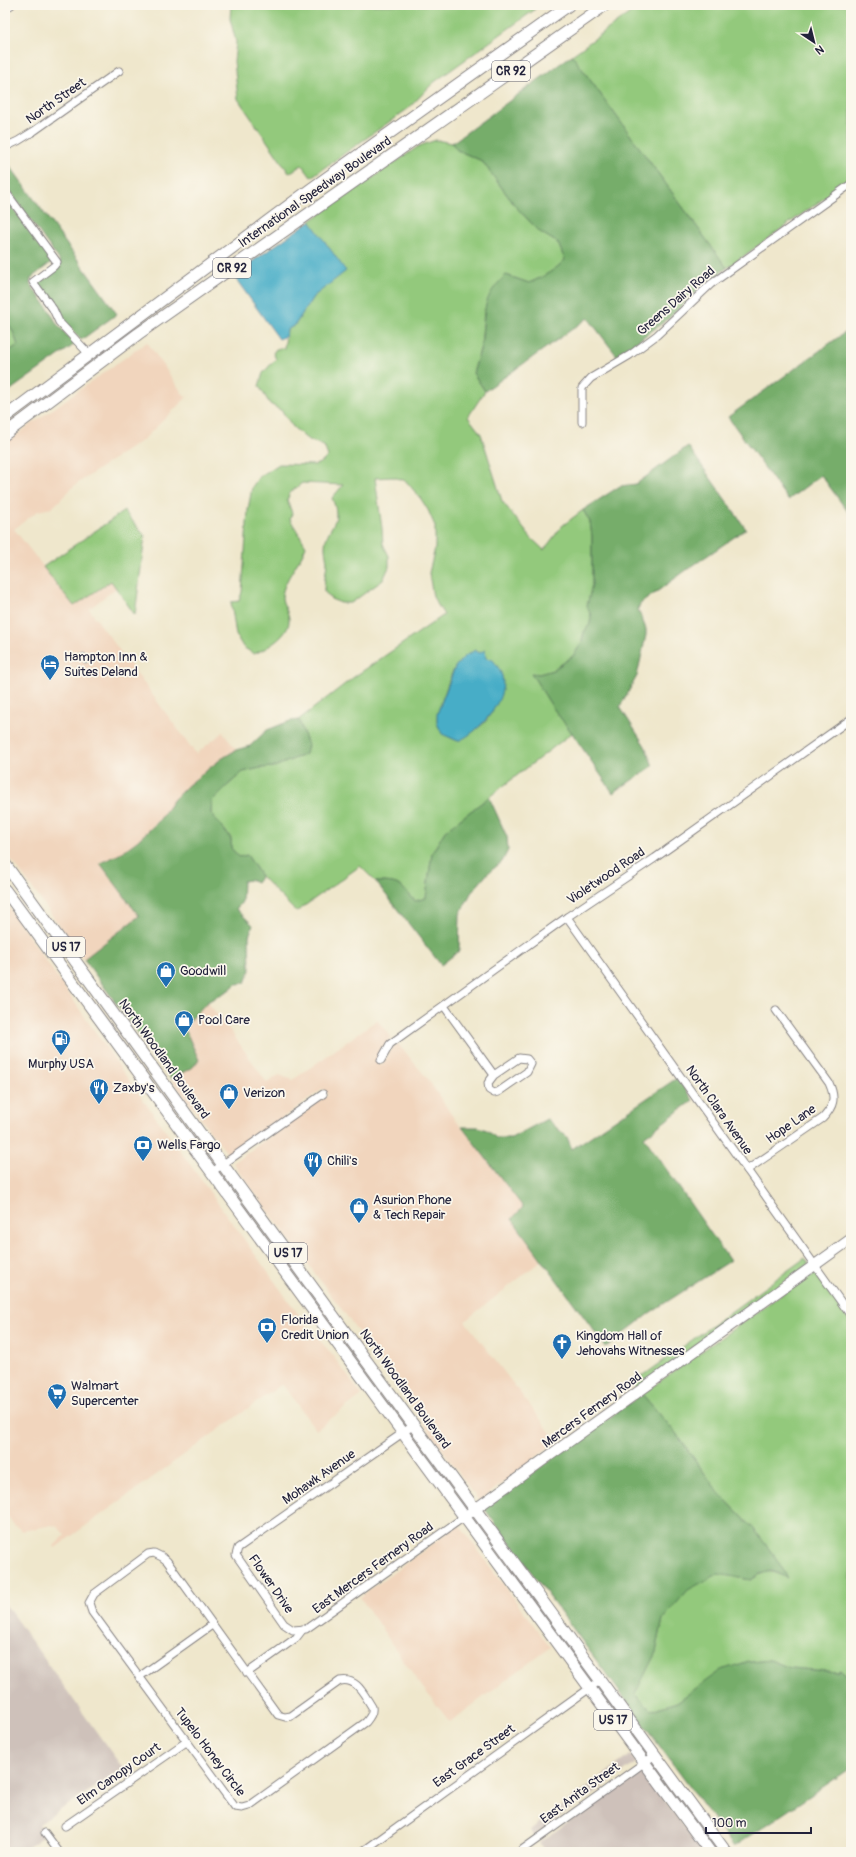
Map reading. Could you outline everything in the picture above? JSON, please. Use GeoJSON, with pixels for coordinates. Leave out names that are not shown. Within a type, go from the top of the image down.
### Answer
{"type":"FeatureCollection","features":[{"type":"Feature","properties":{"kind":"main road","name":"International Speedway Boulevard"},"geometry":{"type":"LineString","coordinates":[[5,417],[311,188],[569,5]]}},
{"type":"Feature","properties":{"kind":"main road","name":"International Speedway Boulevard"},"geometry":{"type":"LineString","coordinates":[[5,434],[138,334],[605,5]]}},
{"type":"Feature","properties":{"kind":"main road"},"geometry":{"type":"LineString","coordinates":[[132,322],[138,334]]}},
{"type":"Feature","properties":{"kind":"main road"},"geometry":{"type":"LineString","coordinates":[[46,387],[53,398]]}},
{"type":"Feature","properties":{"kind":"main road","name":"North Woodland Boulevard"},"geometry":{"type":"LineString","coordinates":[[5,864],[223,1165],[726,1852]]}},
{"type":"Feature","properties":{"kind":"main road"},"geometry":{"type":"LineString","coordinates":[[5,869],[16,878]]}},
{"type":"Feature","properties":{"kind":"main road","name":"North Woodland Boulevard"},"geometry":{"type":"LineString","coordinates":[[5,890],[710,1852]]}},
{"type":"Feature","properties":{"kind":"main road"},"geometry":{"type":"LineString","coordinates":[[73,982],[86,990],[96,990]]}},
{"type":"Feature","properties":{"kind":"main road"},"geometry":{"type":"LineString","coordinates":[[87,1000],[100,1004],[115,1016]]}},
{"type":"Feature","properties":{"kind":"street"},"geometry":{"type":"LineString","coordinates":[[5,9],[11,5]]}},
{"type":"Feature","properties":{"kind":"street","name":"North Street"},"geometry":{"type":"LineString","coordinates":[[5,147],[28,135],[119,71]]}},
{"type":"Feature","properties":{"kind":"street","name":"Greens Dairy Road"},"geometry":{"type":"LineString","coordinates":[[582,422],[582,388],[591,378],[630,355],[657,335],[711,284],[851,184]]}},
{"type":"Feature","properties":{"kind":"street"},"geometry":{"type":"LineString","coordinates":[[5,191],[8,201],[56,262],[54,266],[33,282],[53,309],[59,322],[89,354]]}},
{"type":"Feature","properties":{"kind":"street","name":"Violetwood Road"},"geometry":{"type":"LineString","coordinates":[[381,1060],[390,1044],[567,917],[655,858],[851,719]]}},
{"type":"Feature","properties":{"kind":"street","name":"North Clara Avenue"},"geometry":{"type":"LineString","coordinates":[[567,917],[851,1316]]}},
{"type":"Feature","properties":{"kind":"street"},"geometry":{"type":"LineString","coordinates":[[444,1006],[494,1075]]}},
{"type":"Feature","properties":{"kind":"street","name":"Hope Lane"},"geometry":{"type":"LineString","coordinates":[[746,1170],[823,1118],[830,1110],[834,1101],[833,1093],[829,1084],[776,1010]]}},
{"type":"Feature","properties":{"kind":"street"},"geometry":{"type":"LineString","coordinates":[[519,1058],[526,1059],[531,1064],[528,1072],[498,1092],[494,1093],[489,1090],[488,1083],[494,1075],[519,1058]]}},
{"type":"Feature","properties":{"kind":"street"},"geometry":{"type":"LineString","coordinates":[[212,1172],[323,1094]]}},
{"type":"Feature","properties":{"kind":"street","name":"Mercers Fernery Road"},"geometry":{"type":"LineString","coordinates":[[464,1517],[851,1239]]}},
{"type":"Feature","properties":{"kind":"street"},"geometry":{"type":"LineString","coordinates":[[342,1349],[352,1341]]}},
{"type":"Feature","properties":{"kind":"street","name":"Mohawk Avenue"},"geometry":{"type":"LineString","coordinates":[[238,1548],[414,1425]]}},
{"type":"Feature","properties":{"kind":"street","name":"East Mercers Fernery Road"},"geometry":{"type":"LineString","coordinates":[[293,1630],[306,1629],[317,1623],[464,1517]]}},
{"type":"Feature","properties":{"kind":"street","name":"Flower Drive"},"geometry":{"type":"LineString","coordinates":[[238,1548],[236,1555],[284,1624],[293,1630]]}},
{"type":"Feature","properties":{"kind":"street","name":"Tupelo Honey Circle"},"geometry":{"type":"LineString","coordinates":[[154,1553],[167,1561],[212,1625],[278,1714],[285,1717],[292,1716],[340,1682],[346,1680],[356,1684],[372,1707],[373,1712],[366,1722],[249,1806],[242,1808],[235,1807],[232,1804],[92,1612],[89,1603],[94,1594],[148,1554],[154,1553]]}},
{"type":"Feature","properties":{"kind":"street"},"geometry":{"type":"LineString","coordinates":[[528,1603],[539,1595]]}},
{"type":"Feature","properties":{"kind":"street"},"geometry":{"type":"LineString","coordinates":[[139,1677],[212,1625]]}},
{"type":"Feature","properties":{"kind":"street"},"geometry":{"type":"LineString","coordinates":[[247,1673],[296,1638],[303,1629]]}},
{"type":"Feature","properties":{"kind":"street","name":"East Grace Street"},"geometry":{"type":"LineString","coordinates":[[362,1852],[601,1680]]}},
{"type":"Feature","properties":{"kind":"street","name":"Elm Canopy Court"},"geometry":{"type":"LineString","coordinates":[[65,1826],[186,1742]]}},
{"type":"Feature","properties":{"kind":"street","name":"East Anita Street"},"geometry":{"type":"LineString","coordinates":[[519,1852],[655,1755]]}},
{"type":"Feature","properties":{"kind":"street"},"geometry":{"type":"LineString","coordinates":[[45,1833],[59,1852]]}},
{"type":"Feature","properties":{"kind":"shaded area"},"geometry":{"type":"Polygon","coordinates":[[[147,342],[185,397],[188,396],[144,439],[75,485],[52,508],[38,511],[14,529],[74,606],[111,580],[116,588],[89,609],[196,754],[223,732],[236,750],[221,759],[211,768],[137,841],[118,855],[101,863],[139,916],[84,959],[5,851],[5,443],[147,342]]]}},
{"type":"Feature","properties":{"kind":"shaded area"},"geometry":{"type":"Polygon","coordinates":[[[5,902],[123,1072],[304,1322],[329,1351],[362,1395],[316,1430],[282,1384],[55,1548],[54,1546],[65,1535],[58,1527],[52,1525],[23,1531],[14,1525],[5,1512],[5,902]]]}},
{"type":"Feature","properties":{"kind":"shaded area"},"geometry":{"type":"Polygon","coordinates":[[[207,1002],[227,1026],[267,1083],[279,1075],[293,1080],[377,1020],[392,1038],[387,1042],[376,1061],[382,1065],[393,1047],[398,1044],[427,1078],[451,1114],[523,1207],[512,1219],[542,1260],[465,1321],[557,1441],[479,1501],[354,1326],[233,1163],[328,1095],[323,1089],[229,1156],[171,1079],[193,1067],[199,1060],[183,1027],[207,1002]]]}},
{"type":"Feature","properties":{"kind":"shaded area"},"geometry":{"type":"Polygon","coordinates":[[[459,1525],[550,1647],[450,1722],[416,1679],[360,1597],[459,1525]]]}},
{"type":"Feature","properties":{"kind":"shaded area"},"geometry":{"type":"Polygon","coordinates":[[[5,1604],[123,1769],[39,1824],[43,1829],[40,1832],[43,1837],[21,1852],[5,1852],[5,1604]]]}},
{"type":"Feature","properties":{"kind":"shaded area"},"geometry":{"type":"Polygon","coordinates":[[[630,1755],[636,1763],[534,1836],[530,1830],[630,1755]]]}},
{"type":"Feature","properties":{"kind":"shaded area"},"geometry":{"type":"Polygon","coordinates":[[[641,1769],[703,1852],[545,1852],[539,1843],[641,1769]]]}},
{"type":"Feature","properties":{"kind":"green space"},"geometry":{"type":"Polygon","coordinates":[[[231,5],[538,5],[533,11],[433,83],[409,108],[311,177],[302,165],[289,173],[238,99],[234,61],[236,42],[230,19],[231,5]]]}},
{"type":"Feature","properties":{"kind":"green space"},"geometry":{"type":"Polygon","coordinates":[[[641,5],[851,5],[851,179],[727,268],[572,55],[641,5]]]}},
{"type":"Feature","properties":{"kind":"green space"},"geometry":{"type":"Polygon","coordinates":[[[572,55],[727,268],[708,281],[668,319],[617,356],[588,318],[485,391],[473,373],[481,346],[485,308],[491,292],[506,275],[529,283],[548,273],[565,260],[558,243],[540,232],[516,207],[482,161],[457,150],[452,143],[572,55]]]}},
{"type":"Feature","properties":{"kind":"green space"},"geometry":{"type":"Polygon","coordinates":[[[436,140],[452,143],[457,150],[482,161],[516,207],[540,232],[558,243],[565,260],[548,273],[529,283],[506,275],[484,311],[481,346],[473,373],[485,391],[468,417],[481,434],[502,501],[531,538],[544,550],[562,526],[583,510],[590,522],[592,536],[592,585],[587,606],[591,616],[590,624],[584,632],[581,644],[573,656],[553,670],[539,674],[532,674],[553,708],[572,733],[445,831],[432,853],[426,898],[415,901],[398,885],[376,882],[360,866],[296,912],[261,876],[247,855],[239,857],[231,848],[231,838],[211,813],[212,801],[243,772],[260,768],[274,767],[306,754],[299,721],[297,721],[354,677],[444,615],[433,597],[429,573],[435,548],[435,526],[421,499],[406,481],[393,477],[375,478],[383,544],[389,556],[389,567],[383,580],[351,603],[341,603],[331,599],[324,591],[327,563],[325,550],[326,540],[335,520],[336,514],[332,498],[343,485],[302,483],[290,493],[287,500],[292,513],[290,519],[306,546],[288,578],[283,591],[282,600],[289,618],[288,627],[281,637],[259,652],[254,654],[243,647],[236,635],[231,602],[239,601],[242,592],[248,510],[252,487],[259,477],[279,464],[315,465],[322,462],[328,456],[324,446],[307,439],[293,427],[282,411],[270,404],[259,386],[263,373],[276,359],[273,353],[276,349],[284,348],[287,330],[295,325],[313,297],[345,271],[310,221],[419,146],[436,140]],[[475,650],[462,659],[456,666],[439,709],[437,721],[439,727],[442,732],[458,741],[484,723],[495,706],[501,691],[502,677],[500,672],[492,663],[475,650]]]}},
{"type":"Feature","properties":{"kind":"green space"},"geometry":{"type":"Polygon","coordinates":[[[5,159],[117,314],[81,340],[62,319],[56,307],[38,283],[58,268],[60,261],[5,185],[5,159]]]}},
{"type":"Feature","properties":{"kind":"green space"},"geometry":{"type":"Polygon","coordinates":[[[10,204],[53,261],[31,278],[30,284],[50,311],[57,324],[75,344],[5,394],[5,354],[18,345],[12,329],[5,319],[5,208],[10,204]]]}},
{"type":"Feature","properties":{"kind":"green space"},"geometry":{"type":"Polygon","coordinates":[[[5,319],[12,329],[18,345],[5,354],[5,319]]]}},
{"type":"Feature","properties":{"kind":"green space"},"geometry":{"type":"Polygon","coordinates":[[[851,328],[851,516],[821,475],[788,500],[728,417],[851,328]]]}},
{"type":"Feature","properties":{"kind":"green space"},"geometry":{"type":"Polygon","coordinates":[[[688,446],[746,529],[640,604],[638,609],[646,629],[646,635],[637,676],[620,707],[645,746],[653,766],[613,793],[553,708],[531,673],[539,674],[553,670],[573,656],[581,644],[584,632],[590,624],[591,616],[587,606],[592,585],[592,536],[590,522],[583,510],[620,486],[636,484],[688,446]]]}},
{"type":"Feature","properties":{"kind":"green space"},"geometry":{"type":"Polygon","coordinates":[[[124,511],[145,536],[135,615],[111,581],[74,606],[43,567],[124,511]]]}},
{"type":"Feature","properties":{"kind":"green space"},"geometry":{"type":"Polygon","coordinates":[[[299,720],[308,745],[306,754],[274,767],[260,768],[243,772],[212,801],[211,813],[231,839],[231,848],[239,857],[247,855],[261,876],[256,883],[250,880],[243,881],[242,902],[236,909],[253,925],[249,936],[250,970],[245,983],[236,984],[229,990],[207,1002],[184,1027],[199,1060],[193,1067],[171,1079],[84,959],[139,916],[100,863],[118,855],[137,841],[158,822],[174,799],[187,786],[221,759],[236,750],[250,746],[267,730],[290,721],[299,720]]]}},
{"type":"Feature","properties":{"kind":"green space"},"geometry":{"type":"Polygon","coordinates":[[[489,797],[507,837],[508,850],[502,862],[488,873],[471,893],[460,914],[459,951],[441,965],[376,882],[398,885],[415,901],[426,898],[432,853],[445,831],[489,797]]]}},
{"type":"Feature","properties":{"kind":"green space"},"geometry":{"type":"Polygon","coordinates":[[[677,1078],[693,1100],[644,1137],[730,1261],[651,1312],[606,1347],[512,1219],[523,1207],[462,1127],[478,1127],[487,1130],[496,1138],[511,1138],[547,1119],[567,1137],[572,1149],[677,1078]]]}},
{"type":"Feature","properties":{"kind":"green space"},"geometry":{"type":"Polygon","coordinates":[[[805,1258],[809,1264],[637,1388],[633,1383],[805,1258]]]}},
{"type":"Feature","properties":{"kind":"green space"},"geometry":{"type":"Polygon","coordinates":[[[814,1271],[851,1323],[851,1679],[841,1670],[838,1672],[790,1668],[770,1660],[743,1663],[698,1687],[677,1702],[651,1710],[634,1694],[656,1652],[663,1619],[688,1589],[718,1573],[751,1580],[766,1572],[773,1572],[787,1577],[754,1529],[718,1492],[675,1432],[642,1394],[814,1271]]]}},
{"type":"Feature","properties":{"kind":"green space"},"geometry":{"type":"Polygon","coordinates":[[[642,1394],[675,1432],[718,1492],[754,1529],[776,1558],[788,1578],[771,1571],[760,1574],[751,1580],[718,1574],[688,1590],[663,1619],[656,1652],[635,1694],[651,1710],[677,1702],[721,1670],[743,1663],[770,1660],[790,1668],[838,1672],[841,1670],[851,1679],[851,1768],[734,1847],[484,1508],[642,1394]]]}},
{"type":"Feature","properties":{"kind":"water"},"geometry":{"type":"Polygon","coordinates":[[[310,221],[346,271],[313,297],[295,325],[287,330],[286,336],[279,339],[233,275],[310,221]]]}},
{"type":"Feature","properties":{"kind":"water"},"geometry":{"type":"Polygon","coordinates":[[[82,649],[89,659],[85,662],[78,652],[82,649]]]}},
{"type":"Feature","properties":{"kind":"water"},"geometry":{"type":"Polygon","coordinates":[[[475,650],[479,653],[485,650],[486,658],[493,660],[498,668],[503,682],[501,693],[491,713],[483,722],[466,737],[458,741],[442,734],[437,723],[437,714],[455,667],[464,657],[475,650]]]}},
{"type":"Feature","properties":{"kind":"place","name":"Hampton Inn & Suites Deland"},"geometry":{"type":"Point","coordinates":[50,681]}},
{"type":"Feature","properties":{"kind":"place","name":"Goodwill"},"geometry":{"type":"Point","coordinates":[166,988]}},
{"type":"Feature","properties":{"kind":"place","name":"Pool Care"},"geometry":{"type":"Point","coordinates":[184,1037]}},
{"type":"Feature","properties":{"kind":"place","name":"Murphy USA"},"geometry":{"type":"Point","coordinates":[61,1056]}},
{"type":"Feature","properties":{"kind":"place","name":"Zaxby's"},"geometry":{"type":"Point","coordinates":[99,1105]}},
{"type":"Feature","properties":{"kind":"place","name":"Verizon"},"geometry":{"type":"Point","coordinates":[229,1110]}},
{"type":"Feature","properties":{"kind":"place","name":"Wells Fargo"},"geometry":{"type":"Point","coordinates":[143,1162]}},
{"type":"Feature","properties":{"kind":"place","name":"Chili's"},"geometry":{"type":"Point","coordinates":[313,1178]}},
{"type":"Feature","properties":{"kind":"place","name":"Asurion Phone & Tech Repair"},"geometry":{"type":"Point","coordinates":[359,1224]}},
{"type":"Feature","properties":{"kind":"place","name":"Florida Credit Union"},"geometry":{"type":"Point","coordinates":[267,1344]}},
{"type":"Feature","properties":{"kind":"place","name":"Kingdom Hall of Jehovahs Witnesses"},"geometry":{"type":"Point","coordinates":[562,1360]}},
{"type":"Feature","properties":{"kind":"place","name":"Walmart Supercenter"},"geometry":{"type":"Point","coordinates":[57,1410]}}]}
